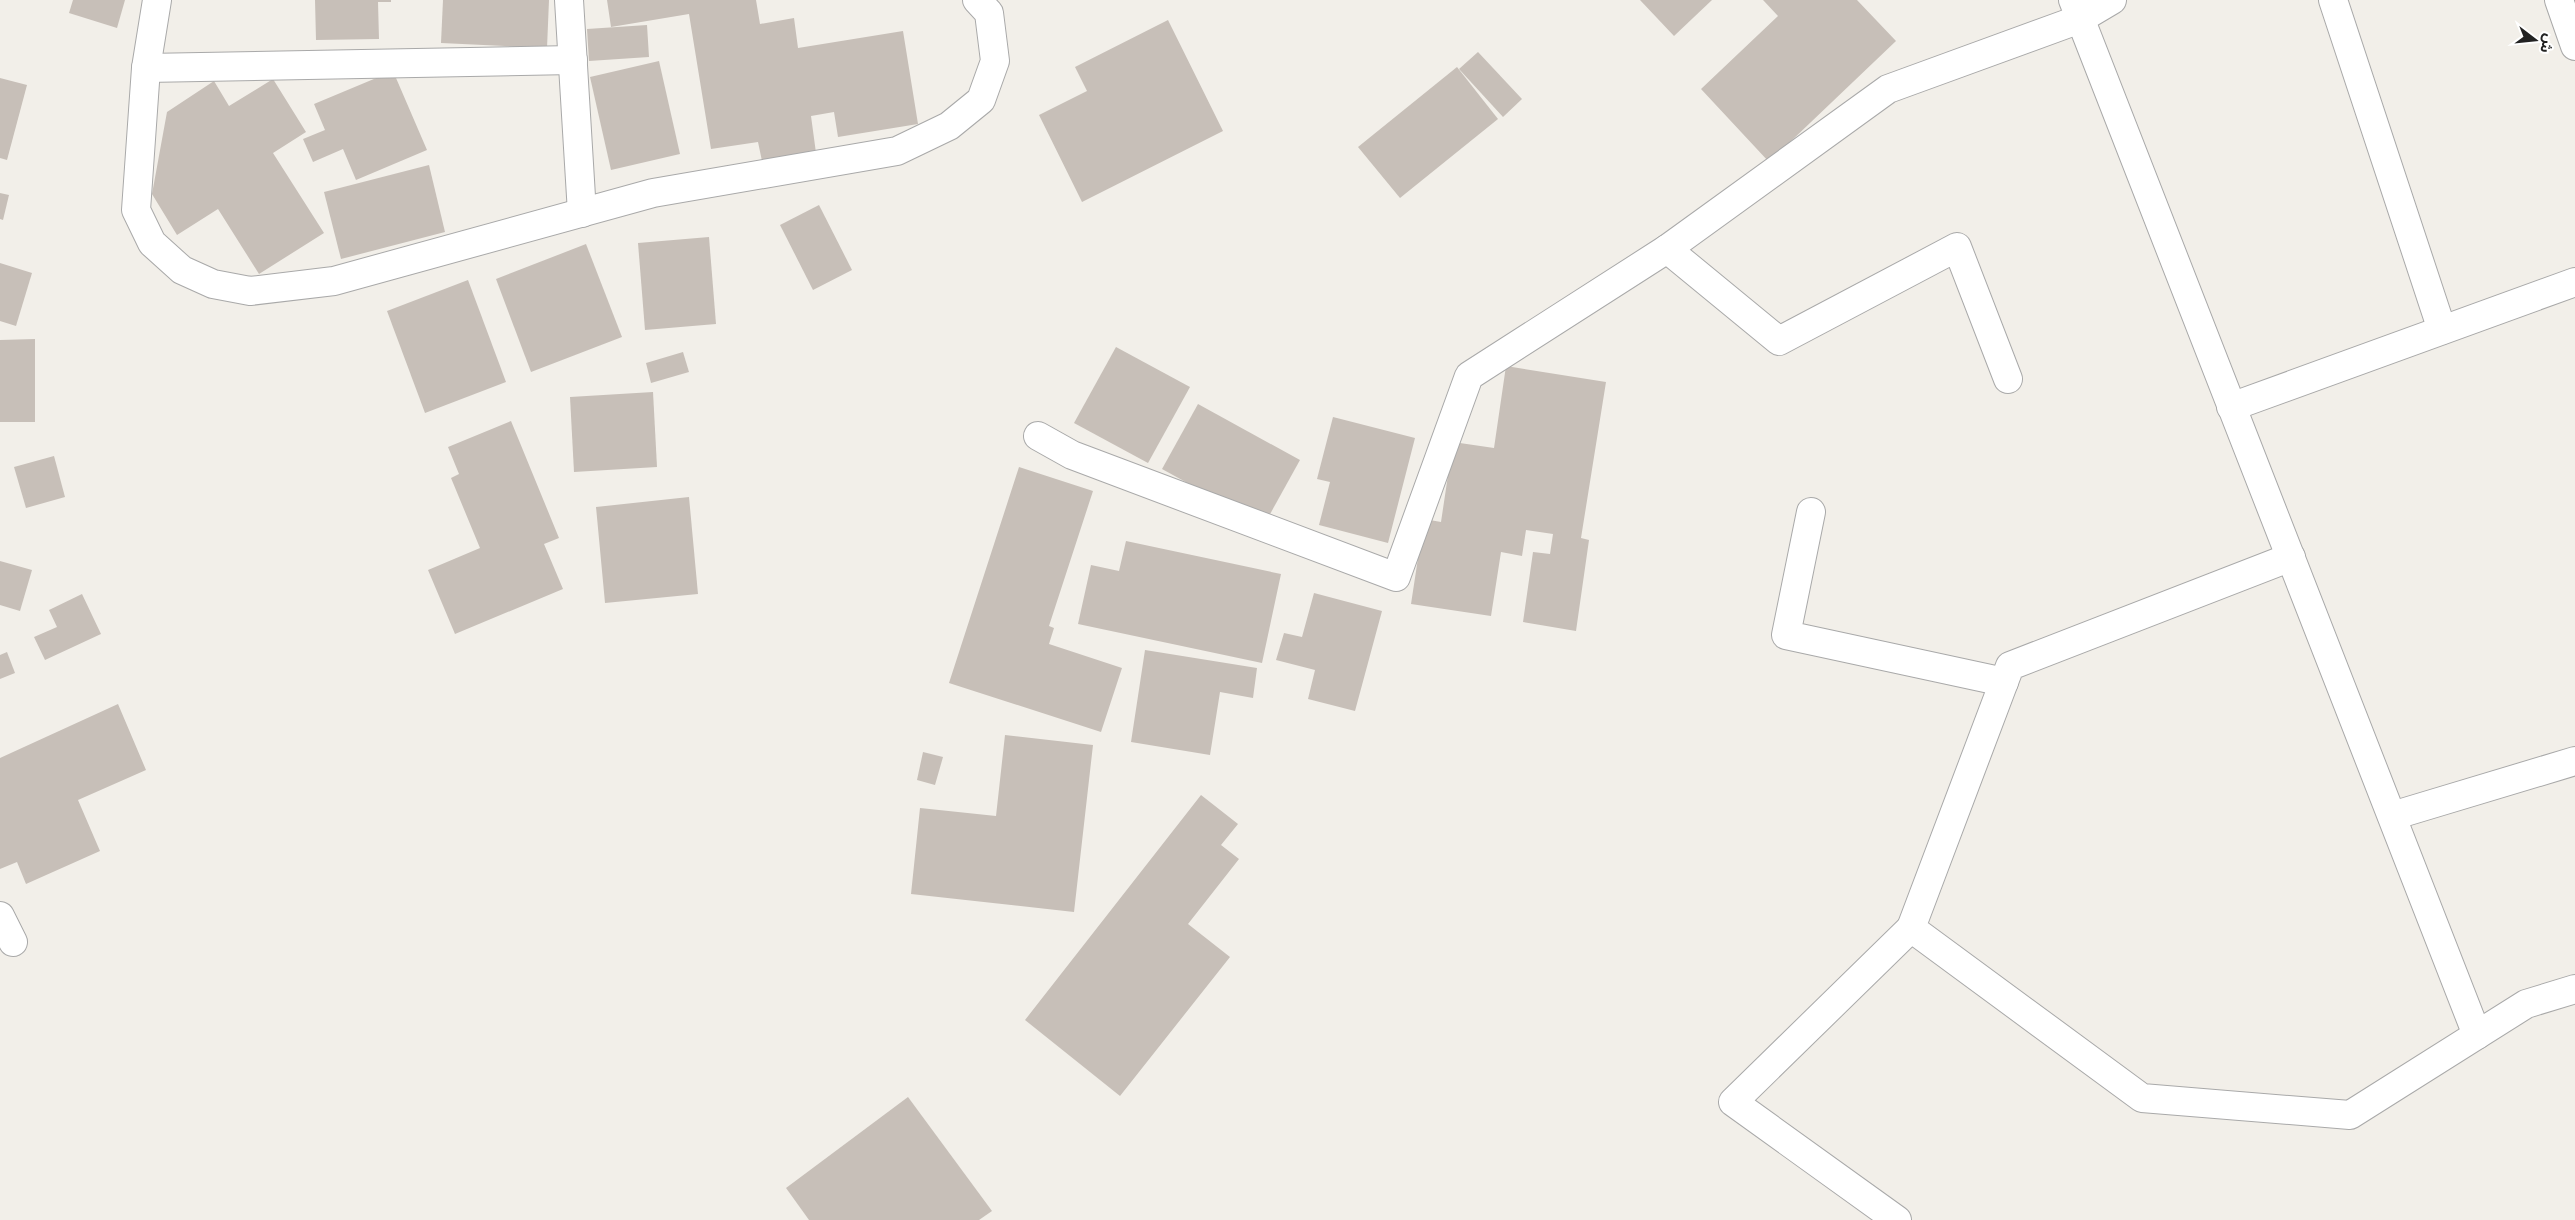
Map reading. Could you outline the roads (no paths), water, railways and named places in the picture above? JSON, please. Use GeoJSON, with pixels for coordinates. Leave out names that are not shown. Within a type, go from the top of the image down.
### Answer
{"type":"FeatureCollection","features":[{"type":"Feature","properties":{"kind":"street"},"geometry":{"type":"LineString","coordinates":[[157,0],[146,68],[136,210],[152,243],[182,270],[213,284],[250,290],[334,281],[653,193],[897,151],[949,126],[981,100],[995,61],[989,13],[977,0]]}},
{"type":"Feature","properties":{"kind":"street"},"geometry":{"type":"LineString","coordinates":[[569,0],[582,213]]}},
{"type":"Feature","properties":{"kind":"street"},"geometry":{"type":"LineString","coordinates":[[1038,436],[1072,455],[1396,577],[1469,376],[1667,250],[1888,89],[2077,10],[2112,0]]}},
{"type":"Feature","properties":{"kind":"street"},"geometry":{"type":"LineString","coordinates":[[2333,0],[2442,330]]}},
{"type":"Feature","properties":{"kind":"street"},"geometry":{"type":"LineString","coordinates":[[2558,0],[2575,46]]}},
{"type":"Feature","properties":{"kind":"street"},"geometry":{"type":"LineString","coordinates":[[2077,10],[2477,1035]]}},
{"type":"Feature","properties":{"kind":"street"},"geometry":{"type":"LineString","coordinates":[[146,68],[573,60]]}},
{"type":"Feature","properties":{"kind":"street"},"geometry":{"type":"LineString","coordinates":[[1667,250],[1779,341],[1957,247],[2008,379]]}},
{"type":"Feature","properties":{"kind":"street"},"geometry":{"type":"LineString","coordinates":[[2231,407],[2575,282]]}},
{"type":"Feature","properties":{"kind":"street"},"geometry":{"type":"LineString","coordinates":[[1811,512],[1786,635],[2004,682]]}},
{"type":"Feature","properties":{"kind":"street"},"geometry":{"type":"LineString","coordinates":[[1897,1220],[1733,1102],[1910,928],[2010,666],[2291,557]]}},
{"type":"Feature","properties":{"kind":"street"},"geometry":{"type":"LineString","coordinates":[[2392,816],[2575,761]]}},
{"type":"Feature","properties":{"kind":"street"},"geometry":{"type":"LineString","coordinates":[[0,916],[13,942]]}},
{"type":"Feature","properties":{"kind":"street"},"geometry":{"type":"LineString","coordinates":[[1910,928],[2142,1098],[2350,1115],[2526,1004],[2575,989]]}}]}
